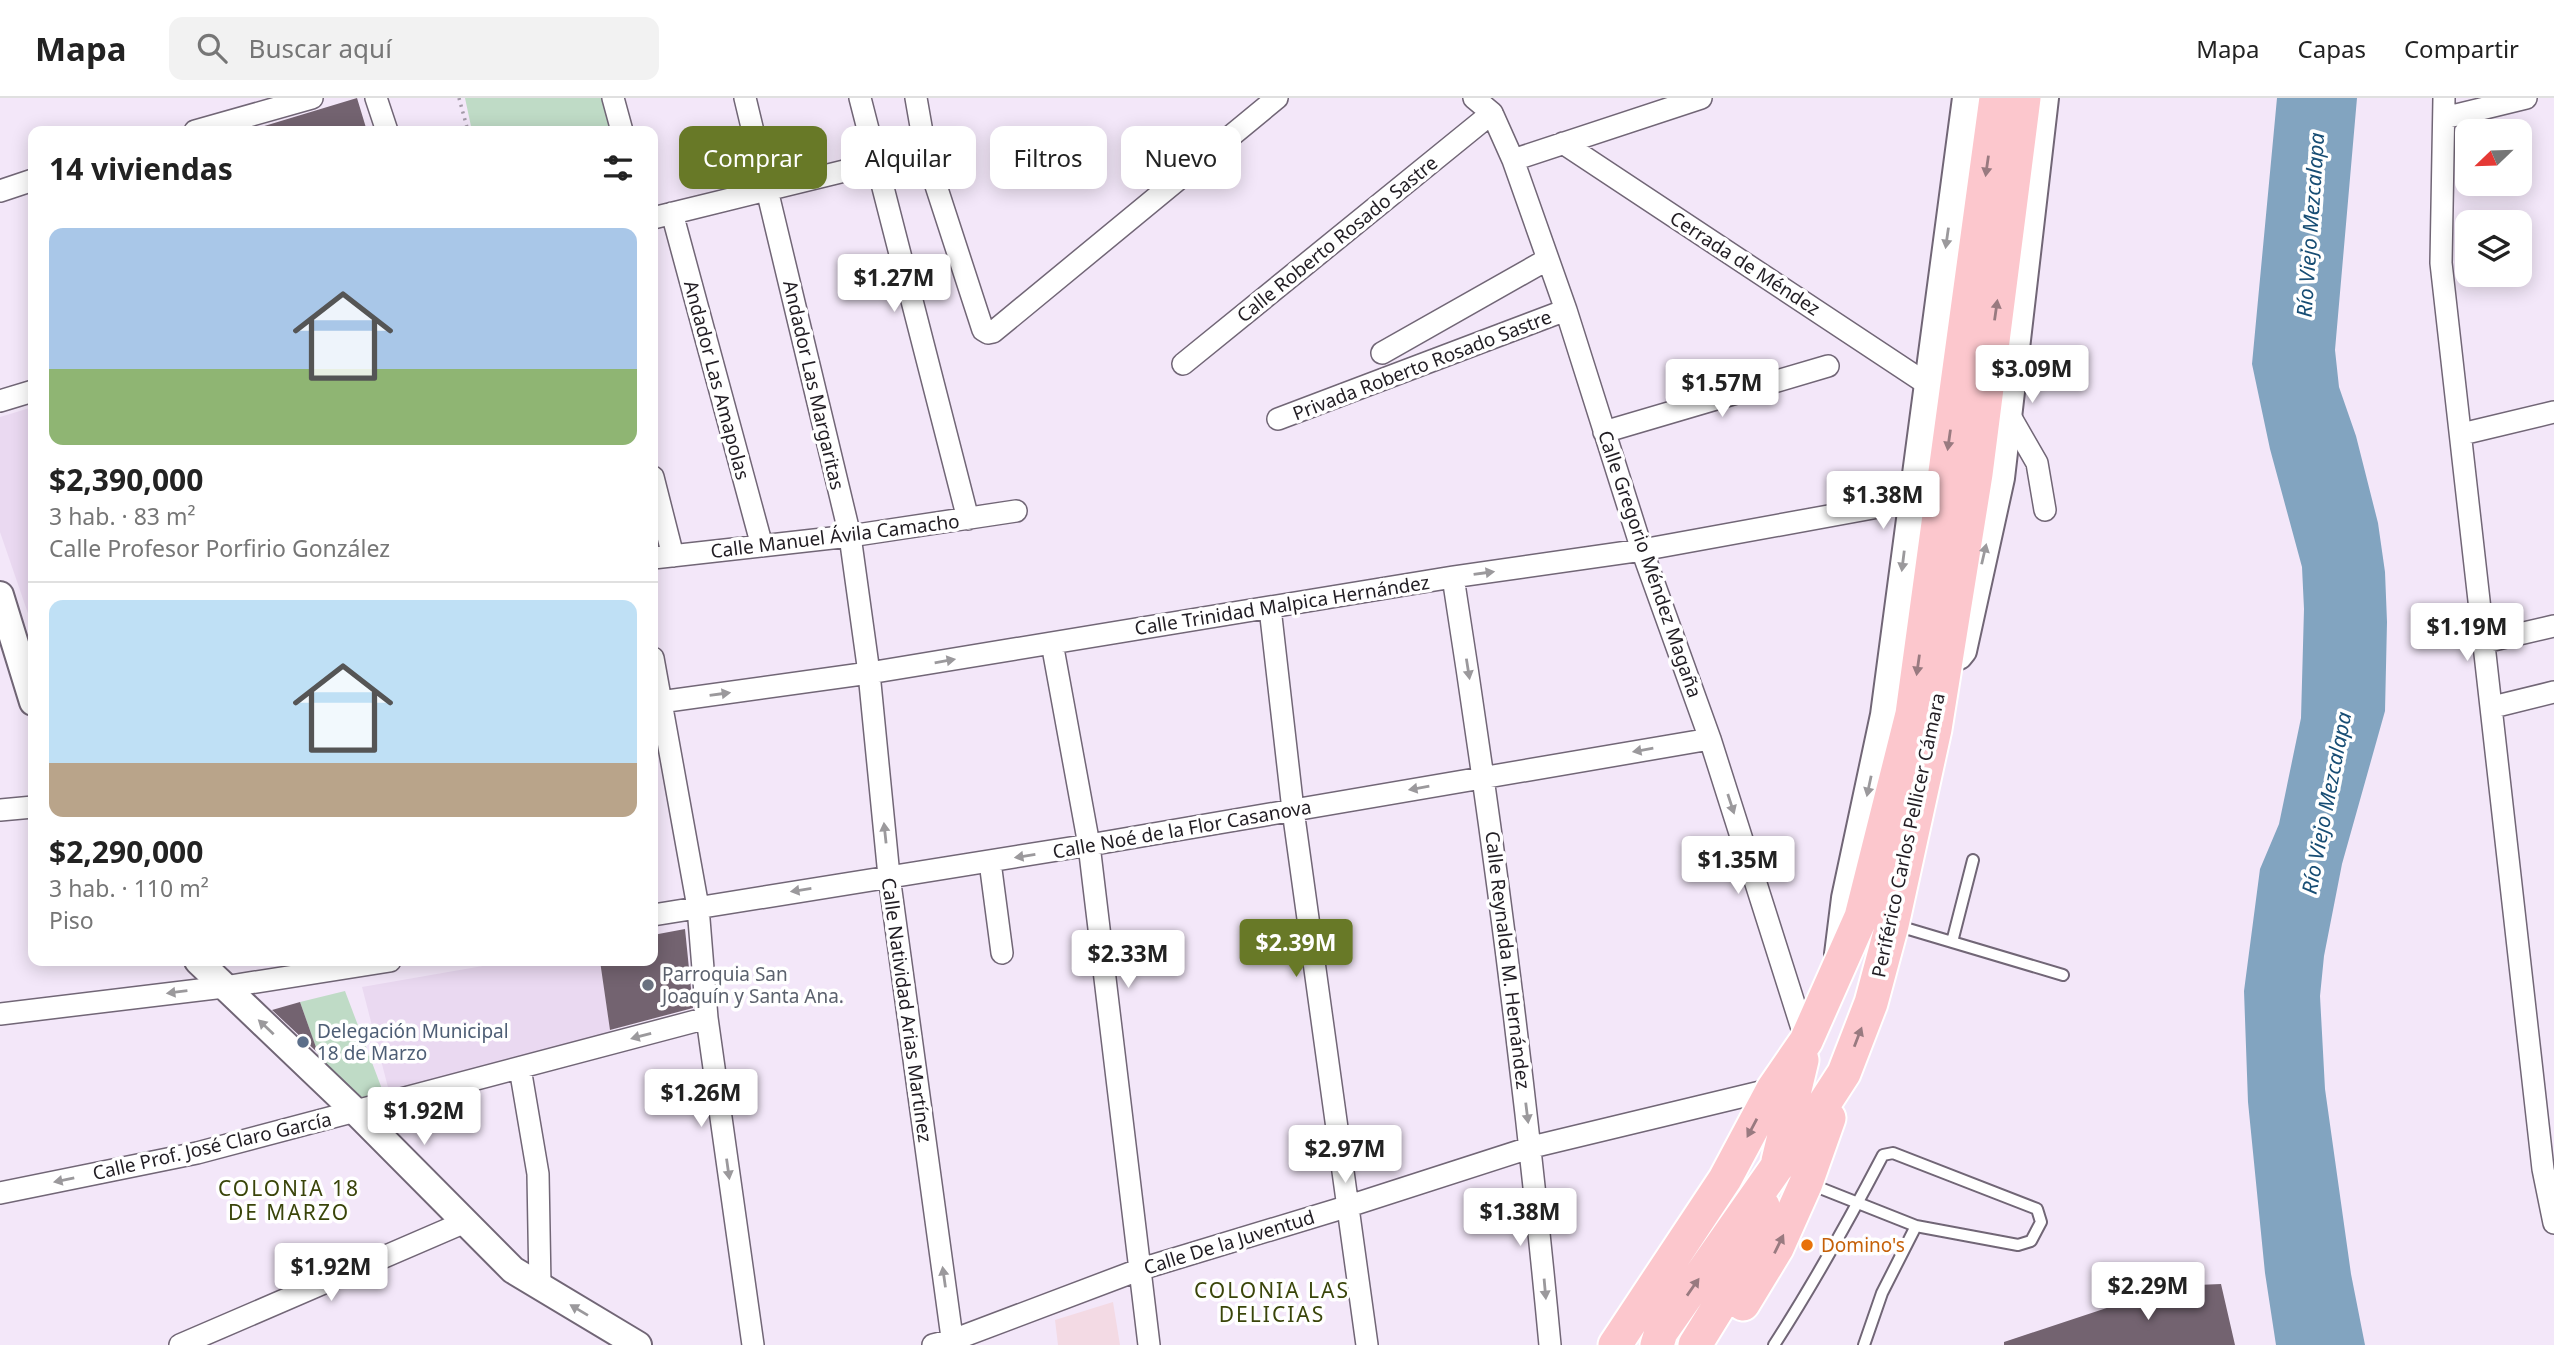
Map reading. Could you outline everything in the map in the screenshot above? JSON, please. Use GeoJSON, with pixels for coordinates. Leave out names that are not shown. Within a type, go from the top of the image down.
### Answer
{"type":"FeatureCollection","features":[{"type":"Feature","properties":{"kind":"main road","name":"Periférico Carlos Pellicer Cámara"},"geometry":{"type":"LineString","coordinates":[[1615,1345],[1725,1180],[1773,1089],[1806,1041],[1861,917],[1912,714],[1997,98]]}},
{"type":"Feature","properties":{"kind":"main road","name":"Periférico Carlos Pellicer Cámara"},"geometry":{"type":"LineString","coordinates":[[1791,1175],[1844,1073],[1871,1003],[1892,925],[1935,729],[1940,687],[1989,476],[2024,98]]}},
{"type":"Feature","properties":{"kind":"main road"},"geometry":{"type":"LineString","coordinates":[[1718,1345],[1777,1248],[1791,1175],[1806,1041]]}},
{"type":"Feature","properties":{"kind":"main road"},"geometry":{"type":"LineString","coordinates":[[1657,1345],[1661,1332],[1791,1175]]}},
{"type":"Feature","properties":{"kind":"main road"},"geometry":{"type":"LineString","coordinates":[[1695,1345],[1740,1272],[1791,1175]]}},
{"type":"Feature","properties":{"kind":"street"},"geometry":{"type":"LineString","coordinates":[[240,125],[312,98]]}},
{"type":"Feature","properties":{"kind":"street"},"geometry":{"type":"LineString","coordinates":[[376,98],[385,126]]}},
{"type":"Feature","properties":{"kind":"street"},"geometry":{"type":"LineString","coordinates":[[613,98],[621,126]]}},
{"type":"Feature","properties":{"kind":"street","name":"Andador Las Margaritas"},"geometry":{"type":"LineString","coordinates":[[746,98],[850,536],[869,674]]}},
{"type":"Feature","properties":{"kind":"street"},"geometry":{"type":"LineString","coordinates":[[860,98],[867,126]]}},
{"type":"Feature","properties":{"kind":"street"},"geometry":{"type":"LineString","coordinates":[[916,98],[921,126]]}},
{"type":"Feature","properties":{"kind":"street"},"geometry":{"type":"LineString","coordinates":[[937,189],[983,330],[993,332],[1277,98]]}},
{"type":"Feature","properties":{"kind":"street","name":"Calle Gregorio Méndez Magaña"},"geometry":{"type":"LineString","coordinates":[[1474,98],[1492,113],[1513,160],[1566,310],[1642,550],[1710,739],[1806,1041]]}},
{"type":"Feature","properties":{"kind":"street"},"geometry":{"type":"LineString","coordinates":[[1513,160],[1701,98]]}},
{"type":"Feature","properties":{"kind":"street"},"geometry":{"type":"LineString","coordinates":[[1836,969],[1845,898],[1884,715],[1966,98]]}},
{"type":"Feature","properties":{"kind":"street"},"geometry":{"type":"LineString","coordinates":[[2045,98],[1996,407],[2037,463],[2045,510]]}},
{"type":"Feature","properties":{"kind":"street"},"geometry":{"type":"LineString","coordinates":[[2526,98],[2444,108],[2441,263],[2543,1169],[2554,1223]]}},
{"type":"Feature","properties":{"kind":"street","name":"Calle Roberto Rosado Sastre"},"geometry":{"type":"LineString","coordinates":[[1183,364],[1492,113]]}},
{"type":"Feature","properties":{"kind":"street","name":"Cerrada de Méndez"},"geometry":{"type":"LineString","coordinates":[[1563,144],[1927,384]]}},
{"type":"Feature","properties":{"kind":"street"},"geometry":{"type":"LineString","coordinates":[[663,216],[841,172]]}},
{"type":"Feature","properties":{"kind":"street"},"geometry":{"type":"LineString","coordinates":[[0,191],[28,182]]}},
{"type":"Feature","properties":{"kind":"street"},"geometry":{"type":"LineString","coordinates":[[884,189],[968,519]]}},
{"type":"Feature","properties":{"kind":"street","name":"Andador Las Amapolas"},"geometry":{"type":"LineString","coordinates":[[663,216],[762,546]]}},
{"type":"Feature","properties":{"kind":"street"},"geometry":{"type":"LineString","coordinates":[[1382,353],[1548,259]]}},
{"type":"Feature","properties":{"kind":"street","name":"Privada Roberto Rosado Sastre"},"geometry":{"type":"LineString","coordinates":[[1278,419],[1566,310]]}},
{"type":"Feature","properties":{"kind":"street"},"geometry":{"type":"LineString","coordinates":[[1604,432],[1828,366]]}},
{"type":"Feature","properties":{"kind":"street"},"geometry":{"type":"LineString","coordinates":[[0,401],[28,393]]}},
{"type":"Feature","properties":{"kind":"street"},"geometry":{"type":"LineString","coordinates":[[2462,434],[2554,412]]}},
{"type":"Feature","properties":{"kind":"street","name":"Calle Trinidad Malpica Hernández"},"geometry":{"type":"LineString","coordinates":[[658,703],[869,674],[1453,577],[1642,550],[1911,501]]}},
{"type":"Feature","properties":{"kind":"street","name":"Calle Manuel Ávila Camacho"},"geometry":{"type":"LineString","coordinates":[[663,557],[850,536],[1016,511]]}},
{"type":"Feature","properties":{"kind":"street"},"geometry":{"type":"LineString","coordinates":[[658,517],[663,557]]}},
{"type":"Feature","properties":{"kind":"street","name":"Calle Reynalda M. Hernández"},"geometry":{"type":"LineString","coordinates":[[1453,577],[1485,777],[1532,1147],[1550,1345]]}},
{"type":"Feature","properties":{"kind":"street"},"geometry":{"type":"LineString","coordinates":[[0,595],[28,672]]}},
{"type":"Feature","properties":{"kind":"street"},"geometry":{"type":"LineString","coordinates":[[1270,608],[1293,810],[1367,1345]]}},
{"type":"Feature","properties":{"kind":"street"},"geometry":{"type":"LineString","coordinates":[[2485,642],[2554,626]]}},
{"type":"Feature","properties":{"kind":"street"},"geometry":{"type":"LineString","coordinates":[[1052,643],[1089,845],[1149,1345]]}},
{"type":"Feature","properties":{"kind":"street","name":"Calle Natividad Arias Martínez"},"geometry":{"type":"LineString","coordinates":[[869,674],[889,876],[947,1343]]}},
{"type":"Feature","properties":{"kind":"street"},"geometry":{"type":"LineString","coordinates":[[2493,707],[2554,692]]}},
{"type":"Feature","properties":{"kind":"street"},"geometry":{"type":"LineString","coordinates":[[658,713],[698,907],[706,1018],[754,1345]]}},
{"type":"Feature","properties":{"kind":"street","name":"Calle Noé de la Flor Casanova"},"geometry":{"type":"LineString","coordinates":[[658,914],[990,862],[1710,739]]}},
{"type":"Feature","properties":{"kind":"street"},"geometry":{"type":"LineString","coordinates":[[0,810],[28,807]]}},
{"type":"Feature","properties":{"kind":"street"},"geometry":{"type":"LineString","coordinates":[[990,862],[1002,953]]}},
{"type":"Feature","properties":{"kind":"street"},"geometry":{"type":"LineString","coordinates":[[203,966],[355,1111],[513,1270],[638,1345]]}},
{"type":"Feature","properties":{"kind":"street"},"geometry":{"type":"LineString","coordinates":[[0,1014],[224,987],[358,966]]}},
{"type":"Feature","properties":{"kind":"street","name":"Calle Prof. José Claro García"},"geometry":{"type":"LineString","coordinates":[[0,1193],[197,1153],[706,1018]]}},
{"type":"Feature","properties":{"kind":"street"},"geometry":{"type":"LineString","coordinates":[[520,1068],[538,1174],[540,1286]]}},
{"type":"Feature","properties":{"kind":"street","name":"Calle De la Juventud"},"geometry":{"type":"LineString","coordinates":[[947,1343],[1141,1269],[1532,1147],[1773,1089]]}},
{"type":"Feature","properties":{"kind":"street"},"geometry":{"type":"LineString","coordinates":[[180,1345],[465,1222]]}},
{"type":"Feature","properties":{"kind":"lane"},"geometry":{"type":"LineString","coordinates":[[1952,942],[1973,860]]}},
{"type":"Feature","properties":{"kind":"lane"},"geometry":{"type":"LineString","coordinates":[[1892,925],[2063,975]]}},
{"type":"Feature","properties":{"kind":"lane"},"geometry":{"type":"LineString","coordinates":[[1774,1345],[1824,1267],[1857,1205],[1883,1155],[1893,1153],[2037,1209],[2041,1222],[2031,1241],[2018,1245],[1916,1226],[1857,1205],[1791,1175]]}},
{"type":"Feature","properties":{"kind":"lane"},"geometry":{"type":"LineString","coordinates":[[1864,1345],[1882,1293],[1916,1226]]}},
{"type":"Feature","properties":{"kind":"path"},"geometry":{"type":"LineString","coordinates":[[459,98],[467,126]]}},
{"type":"Feature","properties":{"kind":"shaded area"},"geometry":{"type":"Polygon","coordinates":[[[28,409],[28,613],[0,532],[0,417],[28,409]]]}},
{"type":"Feature","properties":{"kind":"shaded area"},"geometry":{"type":"Polygon","coordinates":[[[483,966],[601,966],[611,1035],[390,1095],[362,987],[483,966]]]}},
{"type":"Feature","properties":{"kind":"shaded area"},"geometry":{"type":"Polygon","coordinates":[[[1113,1302],[1120,1345],[1058,1345],[1055,1320],[1113,1302]]]}},
{"type":"Feature","properties":{"kind":"green space"},"geometry":{"type":"Polygon","coordinates":[[[465,98],[613,98],[621,126],[471,126],[465,98]]]}},
{"type":"Feature","properties":{"kind":"green space"},"geometry":{"type":"Polygon","coordinates":[[[345,991],[385,1097],[361,1104],[324,1071],[300,1002],[345,991]]]}},
{"type":"Feature","properties":{"kind":"water","name":"Río Viejo Mezcalapa"},"geometry":{"type":"Polygon","coordinates":[[[2277,98],[2357,98],[2335,350],[2339,387],[2356,436],[2378,523],[2385,572],[2385,711],[2342,864],[2324,956],[2320,996],[2325,1089],[2351,1274],[2365,1345],[2276,1345],[2265,1273],[2248,1102],[2244,991],[2260,869],[2279,824],[2301,718],[2304,609],[2302,567],[2270,449],[2252,364],[2277,98]]]}},
{"type":"Feature","properties":{"kind":"building"},"geometry":{"type":"Polygon","coordinates":[[[357,98],[365,126],[264,126],[357,98]]]}},
{"type":"Feature","properties":{"kind":"building","name":"Parroquia San Joaquín y Santa Ana."},"geometry":{"type":"Polygon","coordinates":[[[685,929],[693,1008],[610,1030],[601,966],[658,966],[658,934],[685,929]]]}},
{"type":"Feature","properties":{"kind":"building"},"geometry":{"type":"Polygon","coordinates":[[[300,1002],[318,1053],[272,1010],[300,1002]]]}},
{"type":"Feature","properties":{"kind":"building"},"geometry":{"type":"Polygon","coordinates":[[[2221,1284],[2235,1345],[2004,1345],[2004,1342],[2173,1286],[2221,1284]]]}},
{"type":"Feature","properties":{"kind":"place","name":"Parroquia San Joaquín y Santa Ana."},"geometry":{"type":"Point","coordinates":[648,985]}},
{"type":"Feature","properties":{"kind":"place","name":"Delegación Municipal 18 de Marzo"},"geometry":{"type":"Point","coordinates":[303,1042]}},
{"type":"Feature","properties":{"kind":"place","name":"Domino's"},"geometry":{"type":"Point","coordinates":[1807,1245]}},
{"type":"Feature","properties":{"kind":"district","name":"COLONIA 18 DE MARZO"},"geometry":{"type":"Point","coordinates":[289,1201]}},
{"type":"Feature","properties":{"kind":"district","name":"COLONIA LAS DELICIAS"},"geometry":{"type":"Point","coordinates":[1272,1303]}}]}
